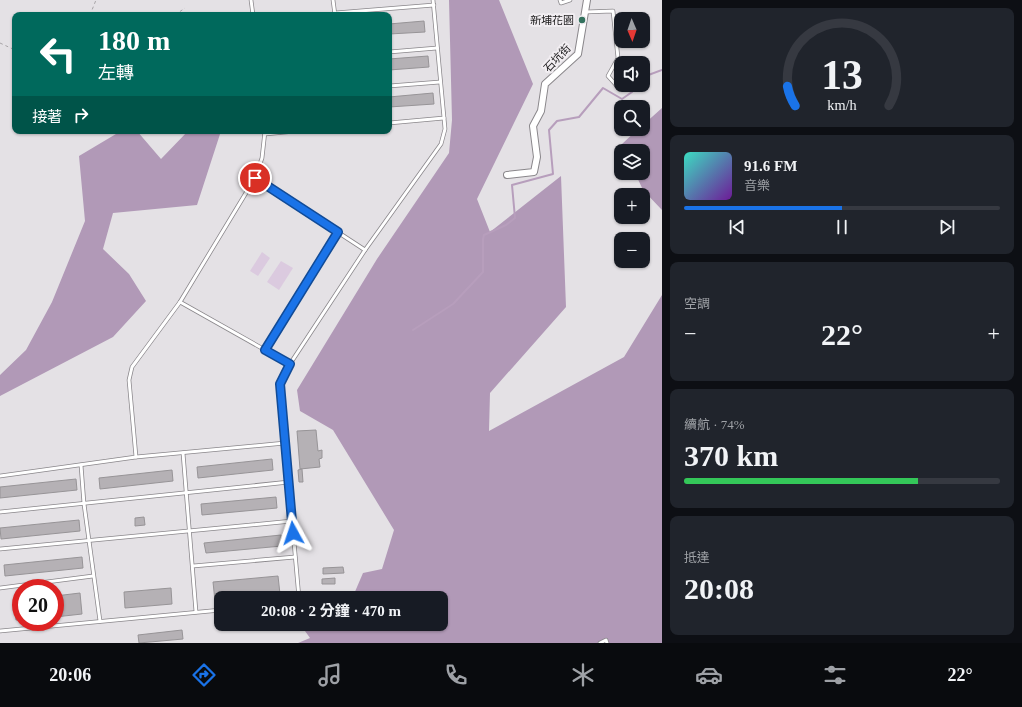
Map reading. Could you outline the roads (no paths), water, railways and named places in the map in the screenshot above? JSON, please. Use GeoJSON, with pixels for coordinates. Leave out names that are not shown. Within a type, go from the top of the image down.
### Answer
{"type":"FeatureCollection","features":[{"type":"Feature","properties":{"kind":"street","name":"石坑街"},"geometry":{"type":"LineString","coordinates":[[507,176],[534,172],[536,157],[533,126],[541,111],[545,84],[578,54],[587,0]]}},
{"type":"Feature","properties":{"kind":"lane"},"geometry":{"type":"LineString","coordinates":[[251,0],[253,12]]}},
{"type":"Feature","properties":{"kind":"lane"},"geometry":{"type":"LineString","coordinates":[[333,0],[335,12]]}},
{"type":"Feature","properties":{"kind":"lane"},"geometry":{"type":"LineString","coordinates":[[298,591],[280,384],[290,364],[365,250],[440,144],[445,129],[433,0]]}},
{"type":"Feature","properties":{"kind":"lane"},"geometry":{"type":"LineString","coordinates":[[560,0],[561,3],[570,0]]}},
{"type":"Feature","properties":{"kind":"lane"},"geometry":{"type":"LineString","coordinates":[[357,12],[434,5]]}},
{"type":"Feature","properties":{"kind":"lane"},"geometry":{"type":"LineString","coordinates":[[586,12],[613,11],[618,56]]}},
{"type":"Feature","properties":{"kind":"lane"},"geometry":{"type":"LineString","coordinates":[[392,52],[437,48]]}},
{"type":"Feature","properties":{"kind":"lane"},"geometry":{"type":"LineString","coordinates":[[614,65],[608,76],[614,83]]}},
{"type":"Feature","properties":{"kind":"lane"},"geometry":{"type":"LineString","coordinates":[[392,86],[440,82]]}},
{"type":"Feature","properties":{"kind":"lane"},"geometry":{"type":"LineString","coordinates":[[392,123],[444,118]]}},
{"type":"Feature","properties":{"kind":"lane"},"geometry":{"type":"LineString","coordinates":[[136,457],[129,380],[132,367],[180,302],[255,178],[262,158],[265,134]]}},
{"type":"Feature","properties":{"kind":"lane"},"geometry":{"type":"LineString","coordinates":[[255,178],[365,250]]}},
{"type":"Feature","properties":{"kind":"lane"},"geometry":{"type":"LineString","coordinates":[[265,350],[338,232]]}},
{"type":"Feature","properties":{"kind":"lane"},"geometry":{"type":"LineString","coordinates":[[180,302],[290,364]]}},
{"type":"Feature","properties":{"kind":"lane"},"geometry":{"type":"LineString","coordinates":[[0,476],[136,457],[285,443]]}},
{"type":"Feature","properties":{"kind":"lane"},"geometry":{"type":"LineString","coordinates":[[183,453],[191,531],[196,612]]}},
{"type":"Feature","properties":{"kind":"lane"},"geometry":{"type":"LineString","coordinates":[[81,465],[84,504],[100,621]]}},
{"type":"Feature","properties":{"kind":"lane"},"geometry":{"type":"LineString","coordinates":[[0,512],[289,482]]}},
{"type":"Feature","properties":{"kind":"lane"},"geometry":{"type":"LineString","coordinates":[[0,549],[292,521]]}},
{"type":"Feature","properties":{"kind":"lane"},"geometry":{"type":"LineString","coordinates":[[193,566],[296,557]]}},
{"type":"Feature","properties":{"kind":"lane"},"geometry":{"type":"LineString","coordinates":[[0,588],[93,576]]}},
{"type":"Feature","properties":{"kind":"lane"},"geometry":{"type":"LineString","coordinates":[[0,631],[214,611]]}},
{"type":"Feature","properties":{"kind":"lane"},"geometry":{"type":"LineString","coordinates":[[600,643],[606,640],[607,643]]}},
{"type":"Feature","properties":{"kind":"waterway"},"geometry":{"type":"LineString","coordinates":[[650,74],[662,70]]}},
{"type":"Feature","properties":{"kind":"waterway"},"geometry":{"type":"LineString","coordinates":[[413,330],[453,304],[483,272],[484,235],[506,225],[515,218],[512,185],[553,174],[549,130],[557,121],[579,117],[603,88],[622,99],[632,92]]}},
{"type":"Feature","properties":{"kind":"place","name":"新埔花園"},"geometry":{"type":"Point","coordinates":[582,20]}}]}
